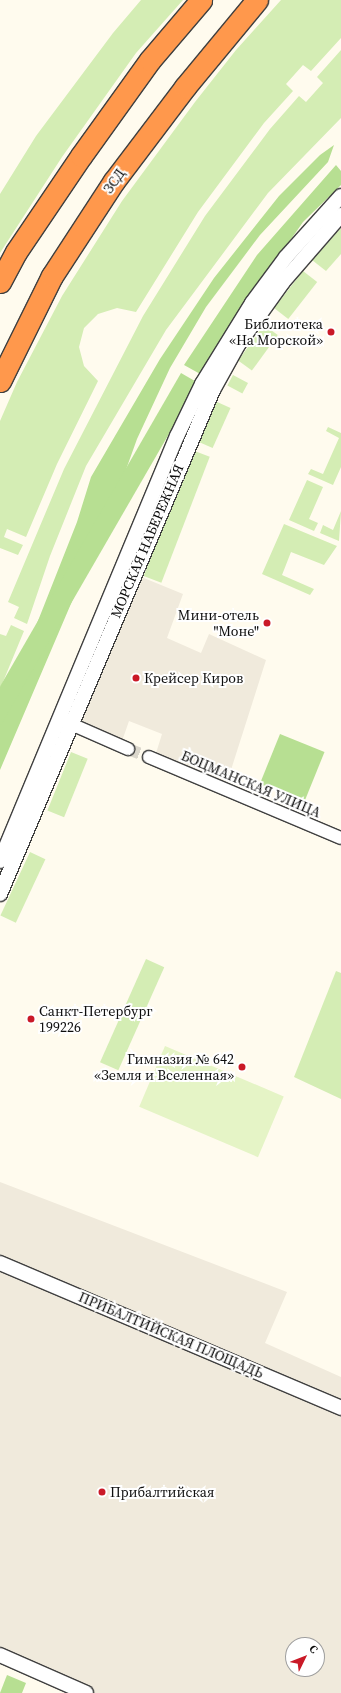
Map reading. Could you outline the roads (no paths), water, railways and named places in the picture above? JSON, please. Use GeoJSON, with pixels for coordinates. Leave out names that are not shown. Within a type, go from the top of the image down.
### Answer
{"type":"FeatureCollection","features":[{"type":"Feature","properties":{"kind":"highway"},"geometry":{"type":"LineString","coordinates":[[0,282],[16,252],[81,156],[150,60],[201,0]]}},
{"type":"Feature","properties":{"kind":"highway","name":"ЗСД"},"geometry":{"type":"LineString","coordinates":[[0,381],[52,276],[114,180],[185,87],[257,0]]}},
{"type":"Feature","properties":{"kind":"street","name":"МОРСКАЯ НАБЕРЕЖНАЯ"},"geometry":{"type":"LineString","coordinates":[[0,894],[65,721],[177,436],[214,362],[252,303],[286,257],[341,196]]}},
{"type":"Feature","properties":{"kind":"street","name":"МОРСКАЯ НАБЕРЕЖНАЯ"},"geometry":{"type":"LineString","coordinates":[[0,861],[65,721],[189,442],[226,366],[283,282],[341,215]]}},
{"type":"Feature","properties":{"kind":"street"},"geometry":{"type":"LineString","coordinates":[[65,721],[128,748]]}},
{"type":"Feature","properties":{"kind":"street","name":"БОЦМАНСКАЯ УЛИЦА"},"geometry":{"type":"LineString","coordinates":[[149,757],[341,838]]}},
{"type":"Feature","properties":{"kind":"street","name":"ПРИБАЛТИЙСКАЯ ПЛОЩАДЬ"},"geometry":{"type":"LineString","coordinates":[[0,1263],[336,1406]]}},
{"type":"Feature","properties":{"kind":"street"},"geometry":{"type":"LineString","coordinates":[[0,1655],[86,1693]]}},
{"type":"Feature","properties":{"kind":"tunnel"},"geometry":{"type":"LineString","coordinates":[[128,749],[149,757]]}},
{"type":"Feature","properties":{"kind":"place","name":"Библиотека «На Морской»"},"geometry":{"type":"Point","coordinates":[331,332]}},
{"type":"Feature","properties":{"kind":"place","name":"Мини-отель \"Моне\""},"geometry":{"type":"Point","coordinates":[267,623]}},
{"type":"Feature","properties":{"kind":"place","name":"Крейсер Киров"},"geometry":{"type":"Point","coordinates":[136,678]}},
{"type":"Feature","properties":{"kind":"place","name":"Санкт-Петербург 199226"},"geometry":{"type":"Point","coordinates":[31,1019]}},
{"type":"Feature","properties":{"kind":"place","name":"Гимназия № 642 «Земля и Вселенная»"},"geometry":{"type":"Point","coordinates":[242,1067]}},
{"type":"Feature","properties":{"kind":"place","name":"Прибалтийская"},"geometry":{"type":"Point","coordinates":[102,1492]}}]}
